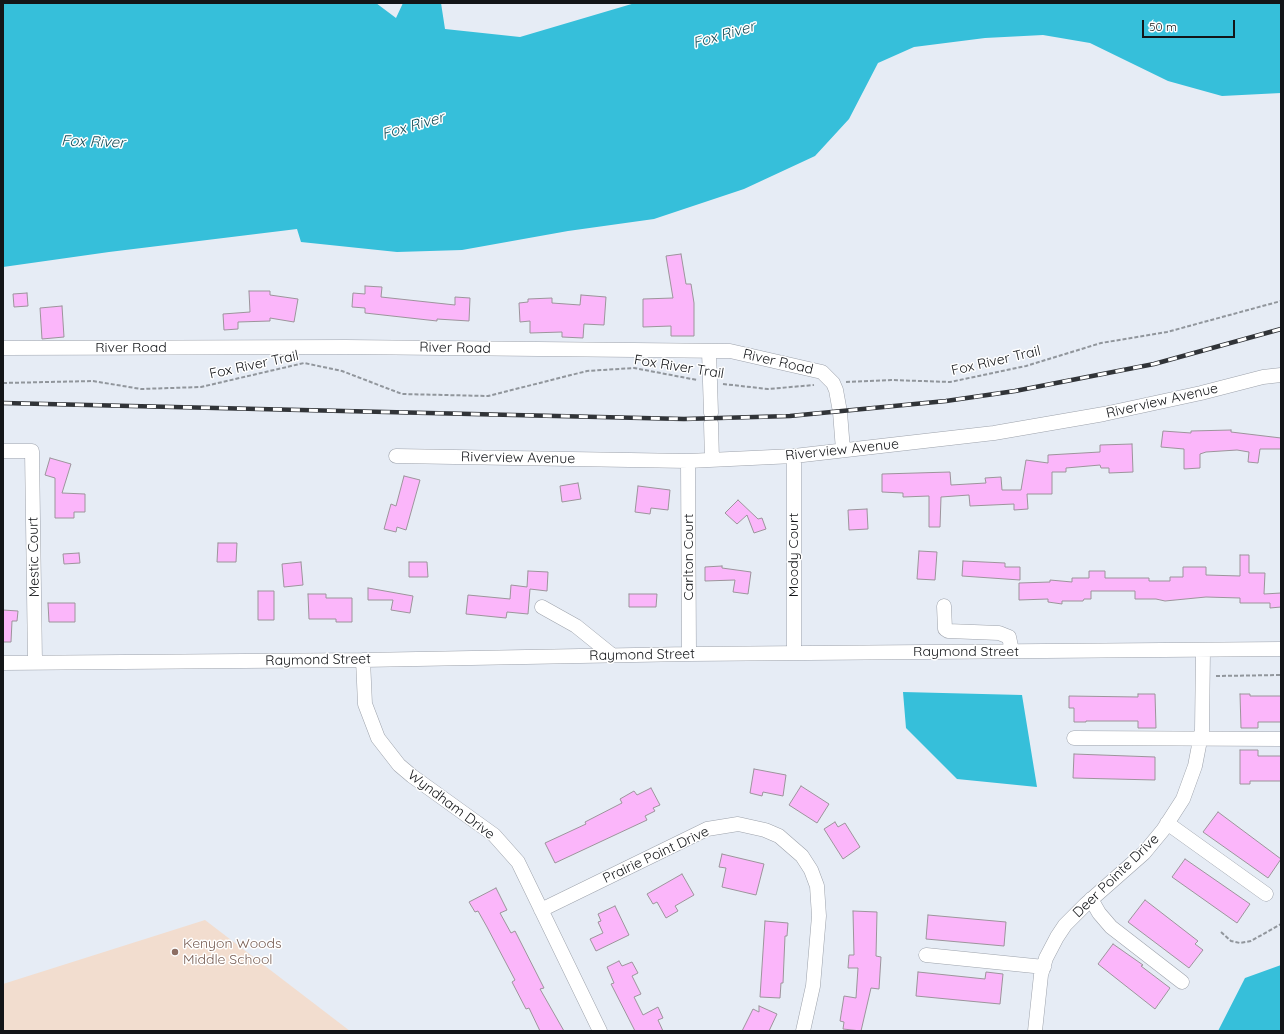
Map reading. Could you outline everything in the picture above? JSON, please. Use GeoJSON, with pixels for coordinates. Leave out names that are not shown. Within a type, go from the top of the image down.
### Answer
{"type":"FeatureCollection","features":[{"type":"Feature","properties":{"kind":"street","name":"River Road"},"geometry":{"type":"LineString","coordinates":[[3,348],[354,347],[709,350],[730,351],[822,372],[832,383]]}},
{"type":"Feature","properties":{"kind":"street"},"geometry":{"type":"LineString","coordinates":[[709,350],[712,460]]}},
{"type":"Feature","properties":{"kind":"street","name":"Riverview Avenue"},"geometry":{"type":"LineString","coordinates":[[396,456],[688,461],[794,456],[927,442],[994,433],[1104,414],[1201,393],[1263,376],[1281,375]]}},
{"type":"Feature","properties":{"kind":"street"},"geometry":{"type":"LineString","coordinates":[[832,383],[840,412],[843,450]]}},
{"type":"Feature","properties":{"kind":"street","name":"Mestic Court"},"geometry":{"type":"LineString","coordinates":[[3,451],[32,451],[35,662]]}},
{"type":"Feature","properties":{"kind":"street","name":"Moody Court"},"geometry":{"type":"LineString","coordinates":[[794,456],[794,653]]}},
{"type":"Feature","properties":{"kind":"street","name":"Carlton Court"},"geometry":{"type":"LineString","coordinates":[[688,461],[689,654]]}},
{"type":"Feature","properties":{"kind":"street"},"geometry":{"type":"LineString","coordinates":[[944,606],[945,629],[948,631],[1000,633],[1009,637],[1012,651]]}},
{"type":"Feature","properties":{"kind":"street"},"geometry":{"type":"LineString","coordinates":[[542,607],[576,626],[612,655]]}},
{"type":"Feature","properties":{"kind":"street","name":"Raymond Street"},"geometry":{"type":"LineString","coordinates":[[3,663],[363,660],[689,654],[1281,649]]}},
{"type":"Feature","properties":{"kind":"street","name":"Deer Pointe Drive"},"geometry":{"type":"LineString","coordinates":[[1035,1031],[1038,990],[1044,967],[1050,950],[1065,925],[1091,899],[1144,853],[1167,823],[1183,798],[1190,782],[1201,739],[1204,710],[1203,650]]}},
{"type":"Feature","properties":{"kind":"street","name":"Wyndham Drive"},"geometry":{"type":"LineString","coordinates":[[363,660],[365,704],[376,732],[388,752],[412,776],[494,835],[518,862],[600,1031]]}},
{"type":"Feature","properties":{"kind":"street"},"geometry":{"type":"LineString","coordinates":[[1074,738],[1281,740]]}},
{"type":"Feature","properties":{"kind":"street"},"geometry":{"type":"LineString","coordinates":[[1167,823],[1266,894]]}},
{"type":"Feature","properties":{"kind":"street","name":"Prairie Point Drive"},"geometry":{"type":"LineString","coordinates":[[541,910],[707,829],[738,824],[752,825],[779,836],[802,856],[811,870],[817,886],[819,916],[813,986],[803,1031]]}},
{"type":"Feature","properties":{"kind":"street"},"geometry":{"type":"LineString","coordinates":[[1091,899],[1099,913],[1111,927],[1182,982]]}},
{"type":"Feature","properties":{"kind":"street"},"geometry":{"type":"LineString","coordinates":[[926,955],[1044,967]]}},
{"type":"Feature","properties":{"kind":"path","name":"Fox River Trail"},"geometry":{"type":"LineString","coordinates":[[3,383],[93,381],[141,389],[201,387],[304,363],[342,371],[402,394],[488,396],[587,371],[634,368],[710,382],[768,389],[832,383],[891,380],[950,382],[1026,366],[1101,344],[1167,332],[1281,301]]}},
{"type":"Feature","properties":{"kind":"path"},"geometry":{"type":"LineString","coordinates":[[1203,676],[1281,675]]}},
{"type":"Feature","properties":{"kind":"path"},"geometry":{"type":"LineString","coordinates":[[1221,932],[1231,941],[1240,943],[1252,941],[1281,924]]}},
{"type":"Feature","properties":{"kind":"shaded area","name":"Kenyon Woods Middle School"},"geometry":{"type":"Polygon","coordinates":[[[205,920],[350,1031],[3,1031],[3,984],[205,920]]]}},
{"type":"Feature","properties":{"kind":"water","name":"Fox River"},"geometry":{"type":"Polygon","coordinates":[[[3,3],[376,3],[396,18],[403,3],[441,3],[445,29],[520,37],[635,3],[1281,3],[1281,93],[1222,96],[1168,81],[1090,43],[1043,35],[985,38],[914,47],[878,63],[849,119],[815,156],[744,189],[654,219],[568,231],[462,250],[397,252],[301,242],[297,229],[109,252],[3,267],[3,3]]]}},
{"type":"Feature","properties":{"kind":"water"},"geometry":{"type":"Polygon","coordinates":[[[903,692],[1022,695],[1037,787],[957,779],[906,728],[903,692]]]}},
{"type":"Feature","properties":{"kind":"water"},"geometry":{"type":"Polygon","coordinates":[[[1281,965],[1281,1031],[1218,1031],[1245,978],[1281,965]]]}},
{"type":"Feature","properties":{"kind":"building"},"geometry":{"type":"Polygon","coordinates":[[[681,254],[686,284],[691,284],[694,303],[694,336],[671,336],[671,326],[643,327],[643,299],[673,298],[666,256],[681,254]]]}},
{"type":"Feature","properties":{"kind":"building"},"geometry":{"type":"Polygon","coordinates":[[[365,286],[382,287],[381,297],[455,305],[455,297],[470,298],[469,321],[437,319],[437,321],[365,313],[365,308],[352,307],[353,293],[365,294],[365,286]]]}},
{"type":"Feature","properties":{"kind":"building"},"geometry":{"type":"Polygon","coordinates":[[[249,291],[270,291],[270,295],[298,299],[294,322],[270,318],[270,321],[238,322],[238,329],[224,330],[223,314],[250,312],[249,291]]]}},
{"type":"Feature","properties":{"kind":"building"},"geometry":{"type":"Polygon","coordinates":[[[27,293],[28,306],[14,307],[13,294],[27,293]]]}},
{"type":"Feature","properties":{"kind":"building"},"geometry":{"type":"Polygon","coordinates":[[[581,295],[606,297],[604,325],[584,324],[583,338],[562,337],[562,332],[530,333],[530,321],[520,322],[519,303],[528,302],[528,299],[552,298],[552,303],[580,305],[581,295]]]}},
{"type":"Feature","properties":{"kind":"building"},"geometry":{"type":"Polygon","coordinates":[[[62,306],[64,337],[42,339],[40,308],[62,306]]]}},
{"type":"Feature","properties":{"kind":"building"},"geometry":{"type":"Polygon","coordinates":[[[1231,430],[1231,432],[1281,438],[1281,449],[1260,449],[1258,463],[1248,462],[1249,452],[1237,450],[1206,452],[1200,454],[1200,468],[1184,469],[1184,449],[1161,447],[1163,431],[1191,433],[1191,431],[1231,430]]]}},
{"type":"Feature","properties":{"kind":"building"},"geometry":{"type":"Polygon","coordinates":[[[1132,444],[1133,472],[1109,473],[1109,468],[1101,468],[1100,465],[1066,468],[1066,472],[1052,472],[1052,494],[1027,494],[1028,509],[1014,510],[1014,504],[970,506],[969,495],[941,497],[940,527],[929,527],[929,496],[903,497],[903,493],[882,492],[882,474],[950,472],[951,485],[986,483],[985,478],[1001,477],[1002,490],[1021,490],[1026,460],[1048,463],[1048,455],[1100,452],[1100,445],[1132,444]]]}},
{"type":"Feature","properties":{"kind":"building"},"geometry":{"type":"Polygon","coordinates":[[[50,458],[71,464],[62,493],[85,494],[85,512],[74,512],[74,518],[55,518],[55,478],[45,475],[50,458]]]}},
{"type":"Feature","properties":{"kind":"building"},"geometry":{"type":"Polygon","coordinates":[[[404,476],[420,480],[406,530],[397,527],[396,532],[384,529],[391,504],[396,506],[404,476]]]}},
{"type":"Feature","properties":{"kind":"building"},"geometry":{"type":"Polygon","coordinates":[[[578,483],[581,499],[562,502],[560,486],[578,483]]]}},
{"type":"Feature","properties":{"kind":"building"},"geometry":{"type":"Polygon","coordinates":[[[638,486],[670,490],[668,510],[651,508],[650,514],[635,512],[638,486]]]}},
{"type":"Feature","properties":{"kind":"building"},"geometry":{"type":"Polygon","coordinates":[[[738,500],[758,519],[762,518],[766,529],[754,533],[747,515],[737,524],[725,513],[738,500]]]}},
{"type":"Feature","properties":{"kind":"building"},"geometry":{"type":"Polygon","coordinates":[[[867,509],[868,529],[849,530],[848,510],[867,509]]]}},
{"type":"Feature","properties":{"kind":"building"},"geometry":{"type":"Polygon","coordinates":[[[218,543],[237,543],[236,562],[217,562],[218,543]]]}},
{"type":"Feature","properties":{"kind":"building"},"geometry":{"type":"Polygon","coordinates":[[[919,551],[937,552],[935,580],[917,579],[919,551]]]}},
{"type":"Feature","properties":{"kind":"building"},"geometry":{"type":"Polygon","coordinates":[[[79,553],[80,563],[64,564],[63,554],[79,553]]]}},
{"type":"Feature","properties":{"kind":"building"},"geometry":{"type":"Polygon","coordinates":[[[1240,555],[1249,555],[1249,573],[1265,573],[1264,594],[1281,593],[1281,607],[1270,608],[1270,603],[1240,603],[1240,598],[1206,597],[1165,601],[1156,599],[1135,599],[1135,591],[1091,591],[1091,599],[1084,599],[1083,601],[1062,601],[1062,604],[1048,602],[1048,599],[1019,600],[1019,583],[1050,582],[1050,580],[1072,582],[1072,578],[1089,578],[1089,571],[1105,571],[1105,578],[1149,578],[1149,581],[1170,581],[1170,577],[1183,577],[1183,567],[1206,567],[1206,575],[1240,576],[1240,555]]]}},
{"type":"Feature","properties":{"kind":"building"},"geometry":{"type":"Polygon","coordinates":[[[963,561],[1005,563],[1005,567],[1020,567],[1020,580],[962,576],[963,561]]]}},
{"type":"Feature","properties":{"kind":"building"},"geometry":{"type":"Polygon","coordinates":[[[301,562],[303,585],[284,587],[282,564],[301,562]]]}},
{"type":"Feature","properties":{"kind":"building"},"geometry":{"type":"Polygon","coordinates":[[[409,562],[427,562],[428,577],[409,577],[409,562]]]}},
{"type":"Feature","properties":{"kind":"building"},"geometry":{"type":"Polygon","coordinates":[[[722,566],[722,568],[751,572],[748,594],[733,592],[735,580],[705,581],[705,567],[722,566]]]}},
{"type":"Feature","properties":{"kind":"building"},"geometry":{"type":"Polygon","coordinates":[[[528,571],[548,572],[547,591],[530,589],[528,614],[507,612],[506,618],[466,614],[468,595],[510,599],[511,585],[527,587],[528,571]]]}},
{"type":"Feature","properties":{"kind":"building"},"geometry":{"type":"Polygon","coordinates":[[[368,588],[413,596],[410,613],[391,610],[393,600],[368,600],[368,588]]]}},
{"type":"Feature","properties":{"kind":"building"},"geometry":{"type":"Polygon","coordinates":[[[258,591],[274,591],[274,620],[258,620],[258,591]]]}},
{"type":"Feature","properties":{"kind":"building"},"geometry":{"type":"Polygon","coordinates":[[[308,594],[326,594],[326,598],[352,598],[352,622],[336,622],[336,619],[309,619],[308,594]]]}},
{"type":"Feature","properties":{"kind":"building"},"geometry":{"type":"Polygon","coordinates":[[[629,594],[657,594],[656,607],[629,607],[629,594]]]}},
{"type":"Feature","properties":{"kind":"building"},"geometry":{"type":"Polygon","coordinates":[[[48,603],[75,603],[75,622],[49,622],[48,603]]]}},
{"type":"Feature","properties":{"kind":"building"},"geometry":{"type":"Polygon","coordinates":[[[3,610],[18,611],[17,621],[12,621],[11,642],[3,642],[3,610]]]}},
{"type":"Feature","properties":{"kind":"building"},"geometry":{"type":"Polygon","coordinates":[[[1138,694],[1155,694],[1156,728],[1138,728],[1138,721],[1074,722],[1074,708],[1069,708],[1069,696],[1138,697],[1138,694]]]}},
{"type":"Feature","properties":{"kind":"building"},"geometry":{"type":"Polygon","coordinates":[[[1240,694],[1250,694],[1250,696],[1281,696],[1281,722],[1258,722],[1258,728],[1241,728],[1240,694]]]}},
{"type":"Feature","properties":{"kind":"building"},"geometry":{"type":"Polygon","coordinates":[[[1240,750],[1258,750],[1258,756],[1281,756],[1281,781],[1250,781],[1250,784],[1240,784],[1240,750]]]}},
{"type":"Feature","properties":{"kind":"building"},"geometry":{"type":"Polygon","coordinates":[[[1074,754],[1155,757],[1155,780],[1073,778],[1074,754]]]}},
{"type":"Feature","properties":{"kind":"building"},"geometry":{"type":"Polygon","coordinates":[[[754,769],[786,775],[783,796],[763,792],[762,796],[750,793],[754,769]]]}},
{"type":"Feature","properties":{"kind":"building"},"geometry":{"type":"Polygon","coordinates":[[[801,786],[829,804],[817,823],[789,805],[801,786]]]}},
{"type":"Feature","properties":{"kind":"building"},"geometry":{"type":"Polygon","coordinates":[[[651,788],[660,805],[653,808],[655,811],[645,816],[647,820],[555,863],[545,843],[586,824],[585,822],[622,803],[620,799],[634,791],[637,795],[651,788]]]}},
{"type":"Feature","properties":{"kind":"building"},"geometry":{"type":"Polygon","coordinates":[[[1218,812],[1281,859],[1268,878],[1203,832],[1218,812]]]}},
{"type":"Feature","properties":{"kind":"building"},"geometry":{"type":"Polygon","coordinates":[[[835,822],[838,827],[845,823],[860,847],[843,859],[824,829],[835,822]]]}},
{"type":"Feature","properties":{"kind":"building"},"geometry":{"type":"Polygon","coordinates":[[[722,854],[764,864],[756,895],[722,887],[726,868],[719,867],[722,854]]]}},
{"type":"Feature","properties":{"kind":"building"},"geometry":{"type":"Polygon","coordinates":[[[1185,859],[1250,904],[1237,923],[1172,877],[1185,859]]]}},
{"type":"Feature","properties":{"kind":"building"},"geometry":{"type":"Polygon","coordinates":[[[682,874],[694,895],[675,906],[678,911],[666,918],[657,902],[653,904],[647,894],[682,874]]]}},
{"type":"Feature","properties":{"kind":"building"},"geometry":{"type":"Polygon","coordinates":[[[496,888],[507,910],[500,913],[511,933],[515,931],[544,988],[540,989],[564,1031],[540,1031],[529,1008],[526,1009],[512,982],[515,980],[487,927],[478,911],[475,912],[469,902],[496,888]]]}},
{"type":"Feature","properties":{"kind":"building"},"geometry":{"type":"Polygon","coordinates":[[[1145,900],[1198,941],[1195,944],[1203,950],[1189,968],[1128,922],[1145,900]]]}},
{"type":"Feature","properties":{"kind":"building"},"geometry":{"type":"Polygon","coordinates":[[[615,906],[629,935],[596,951],[590,939],[603,933],[598,922],[601,921],[598,914],[615,906]]]}},
{"type":"Feature","properties":{"kind":"building"},"geometry":{"type":"Polygon","coordinates":[[[853,911],[877,912],[876,956],[881,957],[879,989],[871,988],[861,1031],[843,1029],[844,1022],[840,1021],[844,996],[856,998],[858,968],[848,968],[849,955],[854,955],[853,911]]]}},
{"type":"Feature","properties":{"kind":"building"},"geometry":{"type":"Polygon","coordinates":[[[928,915],[1006,922],[1004,946],[926,939],[928,915]]]}},
{"type":"Feature","properties":{"kind":"building"},"geometry":{"type":"Polygon","coordinates":[[[765,921],[788,923],[787,936],[785,936],[783,983],[781,983],[780,998],[760,997],[765,921]]]}},
{"type":"Feature","properties":{"kind":"building"},"geometry":{"type":"Polygon","coordinates":[[[1113,944],[1143,965],[1141,966],[1170,988],[1155,1009],[1098,964],[1113,944]]]}},
{"type":"Feature","properties":{"kind":"building"},"geometry":{"type":"Polygon","coordinates":[[[619,961],[622,966],[632,962],[638,973],[632,976],[641,994],[634,997],[643,1015],[658,1007],[663,1018],[658,1020],[663,1031],[635,1031],[611,984],[614,983],[607,967],[619,961]]]}},
{"type":"Feature","properties":{"kind":"building"},"geometry":{"type":"Polygon","coordinates":[[[918,972],[985,979],[986,972],[1003,974],[1000,1004],[916,996],[918,972]]]}},
{"type":"Feature","properties":{"kind":"building"},"geometry":{"type":"Polygon","coordinates":[[[759,1006],[777,1014],[769,1031],[742,1031],[753,1009],[759,1012],[759,1006]]]}},
{"type":"Feature","properties":{"kind":"railway"},"geometry":{"type":"LineString","coordinates":[[3,403],[684,419],[790,416],[946,401],[1015,391],[1154,364],[1281,329]]}},
{"type":"Feature","properties":{"kind":"place","name":"Kenyon Woods Middle School"},"geometry":{"type":"Point","coordinates":[175,952]}}]}
